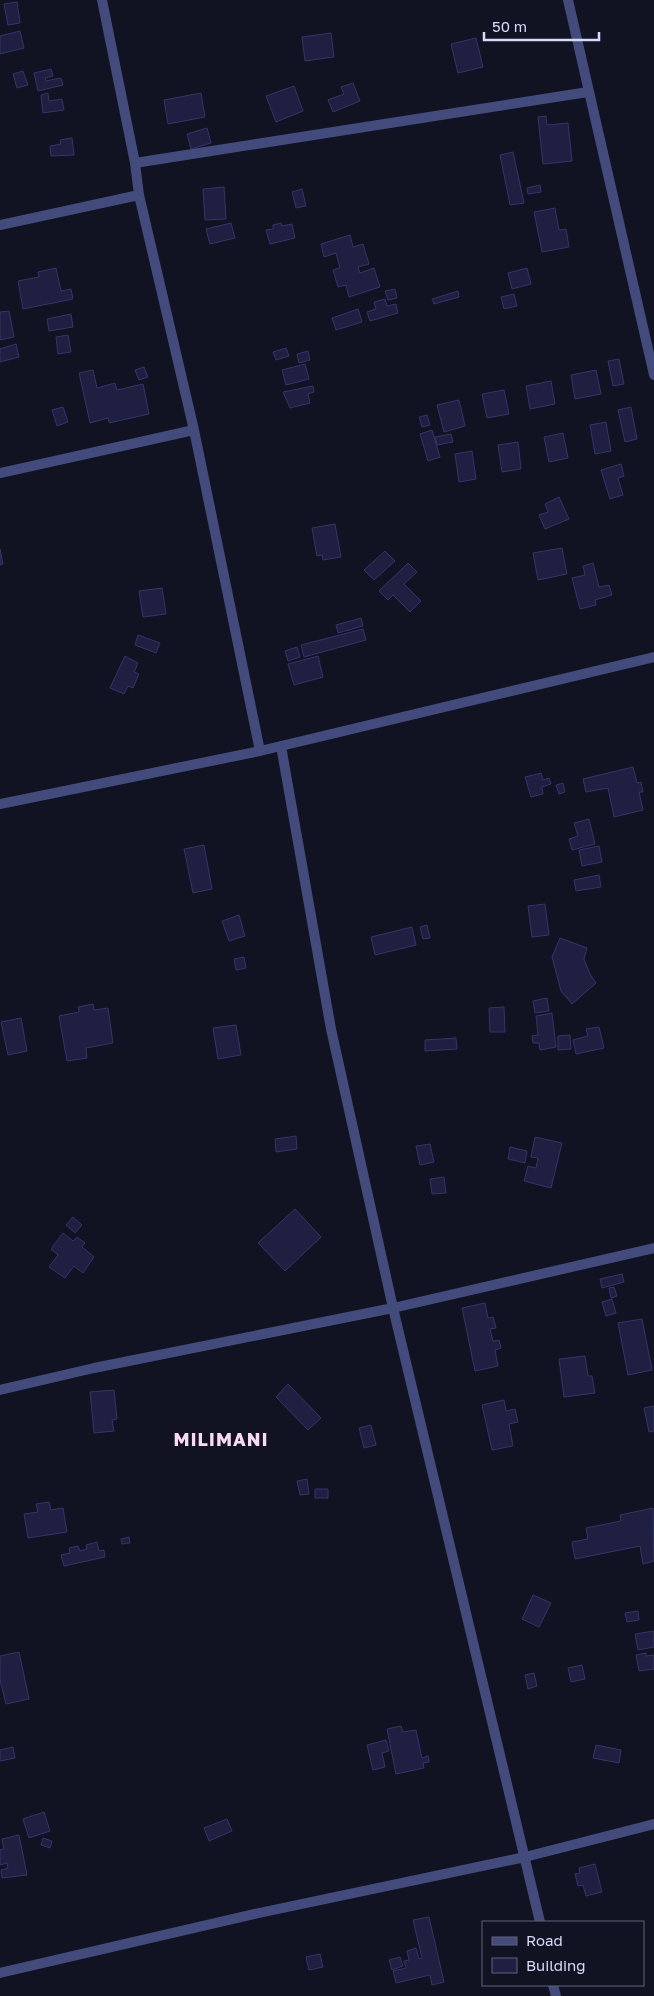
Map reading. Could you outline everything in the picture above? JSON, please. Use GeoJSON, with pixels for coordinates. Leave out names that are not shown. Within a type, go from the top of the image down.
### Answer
{"type":"FeatureCollection","features":[{"type":"Feature","properties":{"kind":"street"},"geometry":{"type":"LineString","coordinates":[[102,0],[135,163],[139,196],[194,430],[260,751]]}},
{"type":"Feature","properties":{"kind":"street"},"geometry":{"type":"LineString","coordinates":[[568,0],[654,375]]}},
{"type":"Feature","properties":{"kind":"street"},"geometry":{"type":"LineString","coordinates":[[135,163],[588,92]]}},
{"type":"Feature","properties":{"kind":"street"},"geometry":{"type":"LineString","coordinates":[[0,225],[139,196]]}},
{"type":"Feature","properties":{"kind":"street"},"geometry":{"type":"LineString","coordinates":[[0,473],[194,430]]}},
{"type":"Feature","properties":{"kind":"street"},"geometry":{"type":"LineString","coordinates":[[0,804],[260,751],[654,657]]}},
{"type":"Feature","properties":{"kind":"street"},"geometry":{"type":"LineString","coordinates":[[281,746],[331,1029],[393,1308],[540,1921]]}},
{"type":"Feature","properties":{"kind":"street"},"geometry":{"type":"LineString","coordinates":[[0,1390],[94,1368],[393,1308],[654,1248]]}},
{"type":"Feature","properties":{"kind":"street"},"geometry":{"type":"LineString","coordinates":[[0,1973],[260,1913],[525,1857],[654,1824]]}},
{"type":"Feature","properties":{"kind":"building"},"geometry":{"type":"Polygon","coordinates":[[[17,2],[20,23],[8,25],[4,4],[17,2]]]}},
{"type":"Feature","properties":{"kind":"building"},"geometry":{"type":"Polygon","coordinates":[[[20,31],[24,48],[0,54],[0,36],[20,31]]]}},
{"type":"Feature","properties":{"kind":"building"},"geometry":{"type":"Polygon","coordinates":[[[331,33],[334,57],[305,61],[302,37],[331,33]]]}},
{"type":"Feature","properties":{"kind":"building"},"geometry":{"type":"Polygon","coordinates":[[[476,38],[483,67],[458,73],[451,44],[476,38]]]}},
{"type":"Feature","properties":{"kind":"building"},"geometry":{"type":"Polygon","coordinates":[[[51,69],[53,76],[45,78],[46,81],[61,78],[63,85],[38,91],[34,73],[51,69]]]}},
{"type":"Feature","properties":{"kind":"building"},"geometry":{"type":"Polygon","coordinates":[[[23,71],[28,85],[17,88],[13,74],[23,71]]]}},
{"type":"Feature","properties":{"kind":"building"},"geometry":{"type":"Polygon","coordinates":[[[353,83],[360,101],[333,112],[328,100],[344,94],[341,87],[353,83]]]}},
{"type":"Feature","properties":{"kind":"building"},"geometry":{"type":"Polygon","coordinates":[[[294,86],[303,111],[276,122],[266,96],[294,86]]]}},
{"type":"Feature","properties":{"kind":"building"},"geometry":{"type":"Polygon","coordinates":[[[48,93],[49,101],[62,99],[64,110],[43,113],[41,95],[48,93]]]}},
{"type":"Feature","properties":{"kind":"building"},"geometry":{"type":"Polygon","coordinates":[[[201,93],[205,117],[168,124],[164,100],[201,93]]]}},
{"type":"Feature","properties":{"kind":"building"},"geometry":{"type":"Polygon","coordinates":[[[546,116],[547,125],[568,123],[572,161],[543,164],[538,117],[546,116]]]}},
{"type":"Feature","properties":{"kind":"building"},"geometry":{"type":"Polygon","coordinates":[[[207,128],[211,143],[191,149],[187,134],[207,128]]]}},
{"type":"Feature","properties":{"kind":"building"},"geometry":{"type":"Polygon","coordinates":[[[72,138],[74,155],[51,156],[50,146],[61,144],[60,140],[72,138]]]}},
{"type":"Feature","properties":{"kind":"building"},"geometry":{"type":"Polygon","coordinates":[[[513,152],[524,203],[510,205],[500,155],[513,152]]]}},
{"type":"Feature","properties":{"kind":"building"},"geometry":{"type":"Polygon","coordinates":[[[540,185],[541,192],[528,194],[527,188],[540,185]]]}},
{"type":"Feature","properties":{"kind":"building"},"geometry":{"type":"Polygon","coordinates":[[[224,187],[226,219],[205,220],[203,189],[224,187]]]}},
{"type":"Feature","properties":{"kind":"building"},"geometry":{"type":"Polygon","coordinates":[[[302,189],[306,206],[296,208],[292,192],[302,189]]]}},
{"type":"Feature","properties":{"kind":"building"},"geometry":{"type":"Polygon","coordinates":[[[555,208],[559,230],[566,229],[569,247],[542,252],[534,212],[555,208]]]}},
{"type":"Feature","properties":{"kind":"building"},"geometry":{"type":"Polygon","coordinates":[[[231,223],[235,238],[210,244],[206,229],[231,223]]]}},
{"type":"Feature","properties":{"kind":"building"},"geometry":{"type":"Polygon","coordinates":[[[281,223],[282,226],[292,224],[295,238],[270,244],[266,230],[273,229],[273,225],[281,223]]]}},
{"type":"Feature","properties":{"kind":"building"},"geometry":{"type":"Polygon","coordinates":[[[350,235],[353,247],[363,244],[369,264],[358,267],[360,273],[374,268],[380,287],[349,297],[346,285],[338,287],[333,270],[340,268],[336,253],[324,257],[321,244],[350,235]]]}},
{"type":"Feature","properties":{"kind":"building"},"geometry":{"type":"Polygon","coordinates":[[[56,268],[61,291],[71,289],[73,299],[23,309],[18,281],[39,277],[38,272],[56,268]]]}},
{"type":"Feature","properties":{"kind":"building"},"geometry":{"type":"Polygon","coordinates":[[[527,268],[531,284],[512,289],[508,273],[527,268]]]}},
{"type":"Feature","properties":{"kind":"building"},"geometry":{"type":"Polygon","coordinates":[[[395,289],[397,298],[388,300],[385,291],[395,289]]]}},
{"type":"Feature","properties":{"kind":"building"},"geometry":{"type":"Polygon","coordinates":[[[458,291],[459,297],[434,304],[432,299],[458,291]]]}},
{"type":"Feature","properties":{"kind":"building"},"geometry":{"type":"Polygon","coordinates":[[[514,294],[517,306],[504,309],[501,297],[514,294]]]}},
{"type":"Feature","properties":{"kind":"building"},"geometry":{"type":"Polygon","coordinates":[[[385,299],[387,306],[396,304],[398,313],[370,321],[367,312],[376,309],[374,302],[385,299]]]}},
{"type":"Feature","properties":{"kind":"building"},"geometry":{"type":"Polygon","coordinates":[[[358,309],[362,322],[336,330],[332,318],[358,309]]]}},
{"type":"Feature","properties":{"kind":"building"},"geometry":{"type":"Polygon","coordinates":[[[9,311],[14,337],[0,340],[0,312],[9,311]]]}},
{"type":"Feature","properties":{"kind":"building"},"geometry":{"type":"Polygon","coordinates":[[[71,314],[73,327],[49,331],[47,319],[71,314]]]}},
{"type":"Feature","properties":{"kind":"building"},"geometry":{"type":"Polygon","coordinates":[[[68,335],[71,352],[58,354],[56,337],[68,335]]]}},
{"type":"Feature","properties":{"kind":"building"},"geometry":{"type":"Polygon","coordinates":[[[16,344],[19,357],[0,362],[0,349],[16,344]]]}},
{"type":"Feature","properties":{"kind":"building"},"geometry":{"type":"Polygon","coordinates":[[[286,348],[289,356],[276,360],[273,352],[286,348]]]}},
{"type":"Feature","properties":{"kind":"building"},"geometry":{"type":"Polygon","coordinates":[[[308,351],[310,360],[299,363],[297,354],[308,351]]]}},
{"type":"Feature","properties":{"kind":"building"},"geometry":{"type":"Polygon","coordinates":[[[619,359],[624,384],[613,386],[608,361],[619,359]]]}},
{"type":"Feature","properties":{"kind":"building"},"geometry":{"type":"Polygon","coordinates":[[[305,364],[309,379],[286,385],[282,370],[305,364]]]}},
{"type":"Feature","properties":{"kind":"building"},"geometry":{"type":"Polygon","coordinates":[[[144,367],[148,377],[139,380],[135,370],[144,367]]]}},
{"type":"Feature","properties":{"kind":"building"},"geometry":{"type":"Polygon","coordinates":[[[93,370],[97,388],[115,383],[117,390],[143,384],[149,414],[109,423],[108,418],[90,423],[79,373],[93,370]]]}},
{"type":"Feature","properties":{"kind":"building"},"geometry":{"type":"Polygon","coordinates":[[[596,370],[601,394],[575,399],[571,375],[596,370]]]}},
{"type":"Feature","properties":{"kind":"building"},"geometry":{"type":"Polygon","coordinates":[[[551,381],[555,404],[530,409],[526,386],[551,381]]]}},
{"type":"Feature","properties":{"kind":"building"},"geometry":{"type":"Polygon","coordinates":[[[313,386],[314,392],[308,394],[310,403],[290,408],[283,392],[313,386]]]}},
{"type":"Feature","properties":{"kind":"building"},"geometry":{"type":"Polygon","coordinates":[[[504,390],[509,414],[487,418],[482,394],[504,390]]]}},
{"type":"Feature","properties":{"kind":"building"},"geometry":{"type":"Polygon","coordinates":[[[459,400],[465,426],[444,432],[437,405],[459,400]]]}},
{"type":"Feature","properties":{"kind":"building"},"geometry":{"type":"Polygon","coordinates":[[[63,407],[68,422],[57,426],[52,410],[63,407]]]}},
{"type":"Feature","properties":{"kind":"building"},"geometry":{"type":"Polygon","coordinates":[[[631,407],[637,439],[625,442],[618,410],[631,407]]]}},
{"type":"Feature","properties":{"kind":"building"},"geometry":{"type":"Polygon","coordinates":[[[427,415],[430,425],[422,427],[419,417],[427,415]]]}},
{"type":"Feature","properties":{"kind":"building"},"geometry":{"type":"Polygon","coordinates":[[[606,422],[611,451],[595,454],[590,425],[606,422]]]}},
{"type":"Feature","properties":{"kind":"building"},"geometry":{"type":"Polygon","coordinates":[[[432,430],[440,457],[428,461],[420,434],[432,430]]]}},
{"type":"Feature","properties":{"kind":"building"},"geometry":{"type":"Polygon","coordinates":[[[563,433],[568,458],[549,462],[544,437],[563,433]]]}},
{"type":"Feature","properties":{"kind":"building"},"geometry":{"type":"Polygon","coordinates":[[[451,434],[453,442],[437,445],[435,437],[451,434]]]}},
{"type":"Feature","properties":{"kind":"building"},"geometry":{"type":"Polygon","coordinates":[[[518,442],[521,469],[502,472],[498,445],[518,442]]]}},
{"type":"Feature","properties":{"kind":"building"},"geometry":{"type":"Polygon","coordinates":[[[472,451],[476,479],[459,482],[455,454],[472,451]]]}},
{"type":"Feature","properties":{"kind":"building"},"geometry":{"type":"Polygon","coordinates":[[[621,464],[624,476],[618,478],[623,495],[610,499],[601,470],[621,464]]]}},
{"type":"Feature","properties":{"kind":"building"},"geometry":{"type":"Polygon","coordinates":[[[559,497],[569,519],[545,529],[539,515],[548,512],[545,504],[559,497]]]}},
{"type":"Feature","properties":{"kind":"building"},"geometry":{"type":"Polygon","coordinates":[[[335,524],[341,557],[323,560],[322,555],[317,556],[312,528],[335,524]]]}},
{"type":"Feature","properties":{"kind":"building"},"geometry":{"type":"Polygon","coordinates":[[[562,548],[567,574],[538,580],[533,553],[562,548]]]}},
{"type":"Feature","properties":{"kind":"building"},"geometry":{"type":"Polygon","coordinates":[[[0,549],[3,564],[0,565],[0,549]]]}},
{"type":"Feature","properties":{"kind":"building"},"geometry":{"type":"Polygon","coordinates":[[[385,551],[395,561],[374,580],[364,570],[385,551]]]}},
{"type":"Feature","properties":{"kind":"building"},"geometry":{"type":"Polygon","coordinates":[[[408,563],[417,572],[404,584],[421,601],[410,612],[393,595],[388,600],[379,591],[408,563]]]}},
{"type":"Feature","properties":{"kind":"building"},"geometry":{"type":"Polygon","coordinates":[[[593,563],[599,587],[609,585],[612,595],[595,600],[596,605],[580,609],[572,578],[585,575],[583,566],[593,563]]]}},
{"type":"Feature","properties":{"kind":"building"},"geometry":{"type":"Polygon","coordinates":[[[162,588],[166,614],[143,617],[139,591],[162,588]]]}},
{"type":"Feature","properties":{"kind":"building"},"geometry":{"type":"Polygon","coordinates":[[[361,618],[363,626],[338,633],[336,625],[361,618]]]}},
{"type":"Feature","properties":{"kind":"building"},"geometry":{"type":"Polygon","coordinates":[[[363,629],[366,640],[304,657],[301,645],[363,629]]]}},
{"type":"Feature","properties":{"kind":"building"},"geometry":{"type":"Polygon","coordinates":[[[138,635],[160,643],[156,653],[135,645],[138,635]]]}},
{"type":"Feature","properties":{"kind":"building"},"geometry":{"type":"Polygon","coordinates":[[[297,647],[300,657],[288,661],[285,651],[297,647]]]}},
{"type":"Feature","properties":{"kind":"building"},"geometry":{"type":"Polygon","coordinates":[[[125,656],[138,663],[134,672],[139,674],[133,688],[128,686],[124,694],[110,688],[125,656]]]}},
{"type":"Feature","properties":{"kind":"building"},"geometry":{"type":"Polygon","coordinates":[[[318,656],[323,677],[294,685],[288,664],[318,656]]]}},
{"type":"Feature","properties":{"kind":"building"},"geometry":{"type":"Polygon","coordinates":[[[633,767],[637,783],[641,782],[643,792],[639,792],[643,810],[614,817],[608,788],[586,792],[583,779],[633,767]]]}},
{"type":"Feature","properties":{"kind":"building"},"geometry":{"type":"Polygon","coordinates":[[[541,773],[543,780],[549,778],[551,784],[542,787],[543,794],[531,797],[525,777],[541,773]]]}},
{"type":"Feature","properties":{"kind":"building"},"geometry":{"type":"Polygon","coordinates":[[[563,783],[565,792],[559,794],[556,785],[563,783]]]}},
{"type":"Feature","properties":{"kind":"building"},"geometry":{"type":"Polygon","coordinates":[[[589,819],[595,844],[572,850],[569,839],[578,836],[574,823],[589,819]]]}},
{"type":"Feature","properties":{"kind":"building"},"geometry":{"type":"Polygon","coordinates":[[[204,845],[212,889],[193,893],[184,849],[204,845]]]}},
{"type":"Feature","properties":{"kind":"building"},"geometry":{"type":"Polygon","coordinates":[[[599,846],[602,862],[582,866],[579,850],[599,846]]]}},
{"type":"Feature","properties":{"kind":"building"},"geometry":{"type":"Polygon","coordinates":[[[599,875],[601,887],[576,891],[574,880],[599,875]]]}},
{"type":"Feature","properties":{"kind":"building"},"geometry":{"type":"Polygon","coordinates":[[[545,904],[549,935],[532,937],[528,906],[545,904]]]}},
{"type":"Feature","properties":{"kind":"building"},"geometry":{"type":"Polygon","coordinates":[[[239,915],[245,936],[229,941],[222,921],[239,915]]]}},
{"type":"Feature","properties":{"kind":"building"},"geometry":{"type":"Polygon","coordinates":[[[427,925],[430,938],[423,939],[420,927],[427,925]]]}},
{"type":"Feature","properties":{"kind":"building"},"geometry":{"type":"Polygon","coordinates":[[[412,927],[416,945],[375,955],[371,937],[412,927]]]}},
{"type":"Feature","properties":{"kind":"building"},"geometry":{"type":"Polygon","coordinates":[[[560,938],[587,948],[584,959],[596,983],[572,1004],[561,991],[552,957],[560,938]]]}},
{"type":"Feature","properties":{"kind":"building"},"geometry":{"type":"Polygon","coordinates":[[[244,957],[246,968],[236,970],[234,959],[244,957]]]}},
{"type":"Feature","properties":{"kind":"building"},"geometry":{"type":"Polygon","coordinates":[[[547,998],[549,1011],[535,1013],[533,1001],[547,998]]]}},
{"type":"Feature","properties":{"kind":"building"},"geometry":{"type":"Polygon","coordinates":[[[93,1004],[94,1010],[108,1008],[113,1043],[86,1048],[87,1058],[67,1061],[59,1016],[79,1012],[78,1007],[93,1004]]]}},
{"type":"Feature","properties":{"kind":"building"},"geometry":{"type":"Polygon","coordinates":[[[504,1007],[505,1032],[490,1032],[489,1008],[504,1007]]]}},
{"type":"Feature","properties":{"kind":"building"},"geometry":{"type":"Polygon","coordinates":[[[552,1013],[556,1047],[540,1050],[539,1043],[533,1043],[532,1036],[538,1035],[536,1016],[552,1013]]]}},
{"type":"Feature","properties":{"kind":"building"},"geometry":{"type":"Polygon","coordinates":[[[21,1018],[27,1051],[8,1055],[1,1022],[21,1018]]]}},
{"type":"Feature","properties":{"kind":"building"},"geometry":{"type":"Polygon","coordinates":[[[236,1025],[241,1055],[218,1059],[213,1028],[236,1025]]]}},
{"type":"Feature","properties":{"kind":"building"},"geometry":{"type":"Polygon","coordinates":[[[599,1027],[604,1048],[576,1054],[573,1040],[588,1036],[586,1029],[599,1027]]]}},
{"type":"Feature","properties":{"kind":"building"},"geometry":{"type":"Polygon","coordinates":[[[570,1035],[571,1049],[558,1050],[558,1036],[570,1035]]]}},
{"type":"Feature","properties":{"kind":"building"},"geometry":{"type":"Polygon","coordinates":[[[456,1038],[457,1049],[425,1051],[425,1040],[456,1038]]]}},
{"type":"Feature","properties":{"kind":"building"},"geometry":{"type":"Polygon","coordinates":[[[296,1136],[297,1149],[276,1152],[275,1139],[296,1136]]]}},
{"type":"Feature","properties":{"kind":"building"},"geometry":{"type":"Polygon","coordinates":[[[535,1137],[562,1143],[551,1188],[524,1181],[528,1166],[536,1168],[538,1158],[531,1157],[535,1137]]]}},
{"type":"Feature","properties":{"kind":"building"},"geometry":{"type":"Polygon","coordinates":[[[430,1144],[434,1162],[420,1165],[416,1146],[430,1144]]]}},
{"type":"Feature","properties":{"kind":"building"},"geometry":{"type":"Polygon","coordinates":[[[510,1147],[527,1151],[525,1163],[508,1159],[510,1147]]]}},
{"type":"Feature","properties":{"kind":"building"},"geometry":{"type":"Polygon","coordinates":[[[444,1177],[446,1193],[432,1194],[430,1179],[444,1177]]]}},
{"type":"Feature","properties":{"kind":"building"},"geometry":{"type":"Polygon","coordinates":[[[295,1209],[321,1237],[285,1271],[258,1243],[295,1209]]]}},
{"type":"Feature","properties":{"kind":"building"},"geometry":{"type":"Polygon","coordinates":[[[73,1217],[82,1225],[75,1233],[66,1225],[73,1217]]]}},
{"type":"Feature","properties":{"kind":"building"},"geometry":{"type":"Polygon","coordinates":[[[63,1233],[73,1241],[77,1237],[85,1243],[82,1247],[94,1257],[83,1273],[74,1266],[65,1278],[49,1267],[58,1255],[51,1249],[63,1233]]]}},
{"type":"Feature","properties":{"kind":"building"},"geometry":{"type":"Polygon","coordinates":[[[622,1274],[624,1282],[602,1288],[600,1279],[622,1274]]]}},
{"type":"Feature","properties":{"kind":"building"},"geometry":{"type":"Polygon","coordinates":[[[614,1287],[617,1296],[611,1298],[609,1288],[614,1287]]]}},
{"type":"Feature","properties":{"kind":"building"},"geometry":{"type":"Polygon","coordinates":[[[612,1299],[616,1313],[606,1316],[602,1302],[612,1299]]]}},
{"type":"Feature","properties":{"kind":"building"},"geometry":{"type":"Polygon","coordinates":[[[485,1303],[488,1318],[493,1317],[496,1328],[490,1329],[493,1341],[499,1340],[501,1348],[495,1350],[498,1366],[475,1371],[462,1308],[485,1303]]]}},
{"type":"Feature","properties":{"kind":"building"},"geometry":{"type":"Polygon","coordinates":[[[642,1319],[652,1370],[628,1375],[618,1323],[642,1319]]]}},
{"type":"Feature","properties":{"kind":"building"},"geometry":{"type":"Polygon","coordinates":[[[585,1356],[588,1376],[592,1376],[595,1393],[564,1397],[559,1359],[585,1356]]]}},
{"type":"Feature","properties":{"kind":"building"},"geometry":{"type":"Polygon","coordinates":[[[288,1384],[321,1418],[308,1430],[276,1397],[288,1384]]]}},
{"type":"Feature","properties":{"kind":"building"},"geometry":{"type":"Polygon","coordinates":[[[114,1390],[117,1419],[112,1420],[114,1431],[94,1433],[90,1392],[114,1390]]]}},
{"type":"Feature","properties":{"kind":"building"},"geometry":{"type":"Polygon","coordinates":[[[504,1400],[506,1411],[515,1409],[518,1422],[509,1424],[513,1446],[492,1450],[482,1405],[504,1400]]]}},
{"type":"Feature","properties":{"kind":"building"},"geometry":{"type":"Polygon","coordinates":[[[654,1406],[654,1431],[649,1432],[644,1408],[654,1406]]]}},
{"type":"Feature","properties":{"kind":"building"},"geometry":{"type":"Polygon","coordinates":[[[371,1425],[376,1445],[364,1448],[359,1428],[371,1425]]]}},
{"type":"Feature","properties":{"kind":"building"},"geometry":{"type":"Polygon","coordinates":[[[307,1479],[309,1494],[300,1495],[297,1481],[307,1479]]]}},
{"type":"Feature","properties":{"kind":"building"},"geometry":{"type":"Polygon","coordinates":[[[315,1489],[328,1489],[328,1498],[315,1498],[315,1489]]]}},
{"type":"Feature","properties":{"kind":"building"},"geometry":{"type":"Polygon","coordinates":[[[49,1502],[51,1510],[63,1508],[67,1532],[28,1538],[24,1514],[38,1512],[36,1504],[49,1502]]]}},
{"type":"Feature","properties":{"kind":"building"},"geometry":{"type":"Polygon","coordinates":[[[653,1508],[654,1561],[643,1564],[640,1546],[575,1559],[572,1542],[588,1539],[586,1528],[621,1521],[620,1515],[653,1508]]]}},
{"type":"Feature","properties":{"kind":"building"},"geometry":{"type":"Polygon","coordinates":[[[129,1537],[130,1543],[122,1544],[121,1539],[129,1537]]]}},
{"type":"Feature","properties":{"kind":"building"},"geometry":{"type":"Polygon","coordinates":[[[97,1542],[99,1551],[104,1550],[105,1557],[64,1566],[61,1555],[70,1553],[69,1548],[78,1546],[80,1551],[87,1549],[86,1545],[97,1542]]]}},
{"type":"Feature","properties":{"kind":"building"},"geometry":{"type":"Polygon","coordinates":[[[533,1595],[551,1603],[539,1627],[522,1619],[533,1595]]]}},
{"type":"Feature","properties":{"kind":"building"},"geometry":{"type":"Polygon","coordinates":[[[638,1611],[639,1620],[627,1622],[625,1613],[638,1611]]]}},
{"type":"Feature","properties":{"kind":"building"},"geometry":{"type":"Polygon","coordinates":[[[654,1631],[654,1647],[638,1650],[635,1634],[654,1631]]]}},
{"type":"Feature","properties":{"kind":"building"},"geometry":{"type":"Polygon","coordinates":[[[19,1652],[29,1699],[6,1704],[0,1680],[0,1656],[19,1652]]]}},
{"type":"Feature","properties":{"kind":"building"},"geometry":{"type":"Polygon","coordinates":[[[646,1653],[646,1656],[654,1655],[654,1669],[639,1671],[636,1655],[646,1653]]]}},
{"type":"Feature","properties":{"kind":"building"},"geometry":{"type":"Polygon","coordinates":[[[582,1665],[585,1679],[571,1682],[568,1668],[582,1665]]]}},
{"type":"Feature","properties":{"kind":"building"},"geometry":{"type":"Polygon","coordinates":[[[534,1673],[537,1686],[528,1689],[525,1675],[534,1673]]]}},
{"type":"Feature","properties":{"kind":"building"},"geometry":{"type":"Polygon","coordinates":[[[401,1726],[403,1732],[416,1730],[422,1758],[428,1756],[429,1762],[423,1763],[424,1768],[396,1774],[387,1729],[401,1726]]]}},
{"type":"Feature","properties":{"kind":"building"},"geometry":{"type":"Polygon","coordinates":[[[386,1740],[389,1751],[382,1753],[385,1767],[373,1770],[367,1745],[386,1740]]]}},
{"type":"Feature","properties":{"kind":"building"},"geometry":{"type":"Polygon","coordinates":[[[596,1745],[621,1750],[619,1763],[593,1758],[596,1745]]]}},
{"type":"Feature","properties":{"kind":"building"},"geometry":{"type":"Polygon","coordinates":[[[13,1747],[15,1758],[0,1761],[0,1750],[13,1747]]]}},
{"type":"Feature","properties":{"kind":"building"},"geometry":{"type":"Polygon","coordinates":[[[44,1812],[50,1831],[29,1838],[23,1819],[44,1812]]]}},
{"type":"Feature","properties":{"kind":"building"},"geometry":{"type":"Polygon","coordinates":[[[227,1819],[232,1831],[209,1841],[204,1828],[227,1819]]]}},
{"type":"Feature","properties":{"kind":"building"},"geometry":{"type":"Polygon","coordinates":[[[19,1835],[27,1875],[2,1878],[1,1870],[8,1868],[7,1863],[0,1865],[0,1850],[4,1849],[2,1839],[19,1835]]]}},
{"type":"Feature","properties":{"kind":"building"},"geometry":{"type":"Polygon","coordinates":[[[43,1838],[52,1841],[50,1848],[41,1845],[43,1838]]]}},
{"type":"Feature","properties":{"kind":"building"},"geometry":{"type":"Polygon","coordinates":[[[595,1864],[602,1892],[586,1896],[583,1885],[578,1886],[575,1874],[580,1873],[579,1868],[595,1864]]]}},
{"type":"Feature","properties":{"kind":"building"},"geometry":{"type":"Polygon","coordinates":[[[429,1917],[444,1982],[432,1985],[430,1975],[396,1983],[393,1971],[406,1968],[404,1961],[409,1960],[407,1951],[416,1948],[419,1959],[422,1958],[413,1920],[429,1917]]]}},
{"type":"Feature","properties":{"kind":"building"},"geometry":{"type":"Polygon","coordinates":[[[320,1954],[323,1967],[309,1970],[306,1957],[320,1954]]]}},
{"type":"Feature","properties":{"kind":"building"},"geometry":{"type":"Polygon","coordinates":[[[400,1957],[403,1966],[392,1970],[389,1960],[400,1957]]]}},
{"type":"Feature","properties":{"kind":"district","name":"MILIMANI"},"geometry":{"type":"Point","coordinates":[221,1439]}}]}
